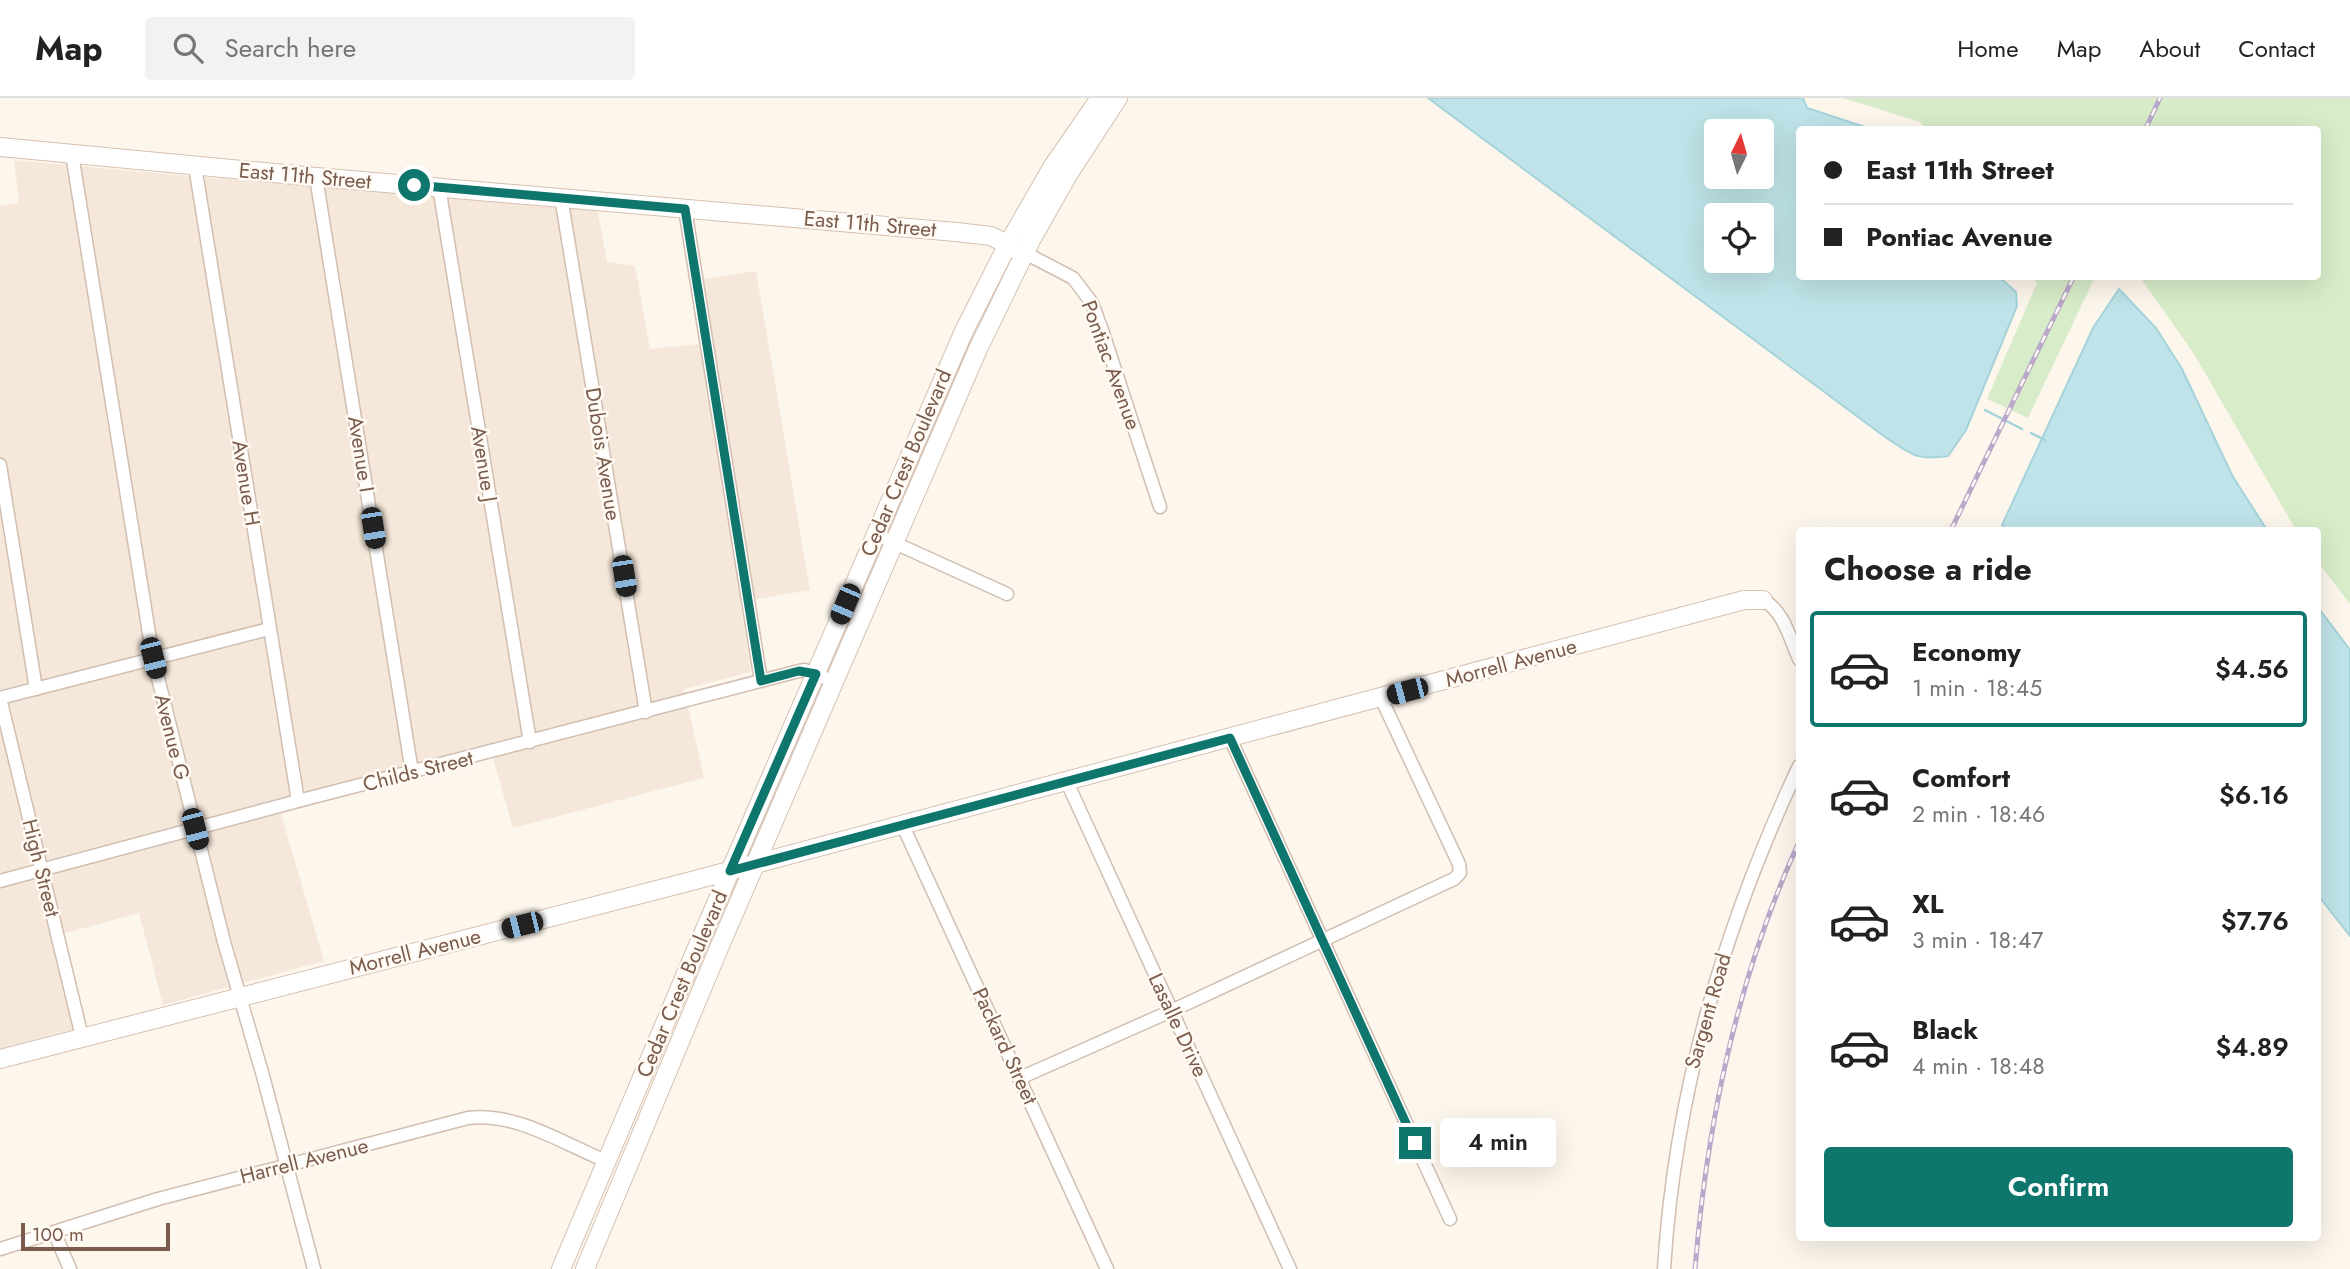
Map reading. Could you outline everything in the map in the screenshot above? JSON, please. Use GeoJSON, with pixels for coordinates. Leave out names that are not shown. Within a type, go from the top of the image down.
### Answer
{"type":"FeatureCollection","features":[{"type":"Feature","properties":{"kind":"street","name":"Cedar Crest Boulevard"},"geometry":{"type":"LineString","coordinates":[[561,1269],[964,331],[1008,244],[1053,166],[1100,98]]}},
{"type":"Feature","properties":{"kind":"street","name":"Cedar Crest Boulevard"},"geometry":{"type":"LineString","coordinates":[[586,1269],[714,960],[978,349],[1069,173],[1118,98]]}},
{"type":"Feature","properties":{"kind":"street","name":"East 11th Street"},"geometry":{"type":"LineString","coordinates":[[0,147],[956,232],[991,236],[1025,254]]}},
{"type":"Feature","properties":{"kind":"street","name":"Avenue G"},"geometry":{"type":"LineString","coordinates":[[72,154],[153,658],[195,829],[314,1269]]}},
{"type":"Feature","properties":{"kind":"street","name":"Avenue H"},"geometry":{"type":"LineString","coordinates":[[195,166],[298,801]]}},
{"type":"Feature","properties":{"kind":"street","name":"Avenue I"},"geometry":{"type":"LineString","coordinates":[[316,177],[412,772]]}},
{"type":"Feature","properties":{"kind":"street","name":"Avenue J"},"geometry":{"type":"LineString","coordinates":[[439,187],[530,742]]}},
{"type":"Feature","properties":{"kind":"street","name":"Dubois Avenue"},"geometry":{"type":"LineString","coordinates":[[561,197],[646,712]]}},
{"type":"Feature","properties":{"kind":"street"},"geometry":{"type":"LineString","coordinates":[[685,209],[761,681]]}},
{"type":"Feature","properties":{"kind":"street","name":"Pontiac Avenue"},"geometry":{"type":"LineString","coordinates":[[1025,254],[1073,278],[1091,303],[1108,345],[1160,507]]}},
{"type":"Feature","properties":{"kind":"street"},"geometry":{"type":"LineString","coordinates":[[0,465],[36,689]]}},
{"type":"Feature","properties":{"kind":"street"},"geometry":{"type":"LineString","coordinates":[[875,534],[1007,594]]}},
{"type":"Feature","properties":{"kind":"street","name":"Morrell Avenue"},"geometry":{"type":"LineString","coordinates":[[0,1059],[730,871],[1744,600],[1763,600]]}},
{"type":"Feature","properties":{"kind":"street"},"geometry":{"type":"LineString","coordinates":[[1763,600],[1779,613],[1796,652]]}},
{"type":"Feature","properties":{"kind":"street"},"geometry":{"type":"LineString","coordinates":[[0,698],[270,629]]}},
{"type":"Feature","properties":{"kind":"street","name":"Childs Street"},"geometry":{"type":"LineString","coordinates":[[0,881],[799,671],[835,682]]}},
{"type":"Feature","properties":{"kind":"street","name":"High Street"},"geometry":{"type":"LineString","coordinates":[[0,698],[82,1037]]}},
{"type":"Feature","properties":{"kind":"street"},"geometry":{"type":"LineString","coordinates":[[1020,1078],[1454,879],[1460,873],[1459,864],[1381,698]]}},
{"type":"Feature","properties":{"kind":"street"},"geometry":{"type":"LineString","coordinates":[[1230,738],[1450,1219]]}},
{"type":"Feature","properties":{"kind":"street","name":"Sargent Road"},"geometry":{"type":"LineString","coordinates":[[1664,1269],[1680,1131],[1705,1019],[1741,901],[1796,773]]}},
{"type":"Feature","properties":{"kind":"street","name":"Lasalle Drive"},"geometry":{"type":"LineString","coordinates":[[1066,780],[1290,1269]]}},
{"type":"Feature","properties":{"kind":"street","name":"Packard Street"},"geometry":{"type":"LineString","coordinates":[[902,824],[1107,1269]]}},
{"type":"Feature","properties":{"kind":"street","name":"Harrell Avenue"},"geometry":{"type":"LineString","coordinates":[[0,1249],[158,1199],[468,1118],[484,1116],[511,1121],[606,1161]]}},
{"type":"Feature","properties":{"kind":"street"},"geometry":{"type":"LineString","coordinates":[[606,1161],[627,1171]]}},
{"type":"Feature","properties":{"kind":"street"},"geometry":{"type":"LineString","coordinates":[[54,1232],[70,1269]]}},
{"type":"Feature","properties":{"kind":"shaded area"},"geometry":{"type":"Polygon","coordinates":[[[14,160],[597,208],[607,262],[635,266],[650,349],[699,344],[689,281],[756,271],[810,590],[740,602],[751,672],[684,689],[704,778],[513,828],[489,744],[277,800],[324,961],[163,1005],[139,913],[51,937],[78,1028],[0,1049],[0,206],[19,203],[14,160]]]}},
{"type":"Feature","properties":{"kind":"green space"},"geometry":{"type":"Polygon","coordinates":[[[1843,98],[2350,98],[2350,604],[2321,566],[2321,527],[2294,527],[2194,354],[2142,280],[2321,280],[2321,126],[1923,126],[1920,122],[1843,98]]]}},
{"type":"Feature","properties":{"kind":"green space"},"geometry":{"type":"Polygon","coordinates":[[[2034,280],[2094,280],[2028,418],[1987,399],[2037,283],[2034,280]]]}},
{"type":"Feature","properties":{"kind":"water"},"geometry":{"type":"Polygon","coordinates":[[[1428,98],[1803,98],[1807,108],[1862,126],[1796,126],[1796,280],[2002,280],[2016,292],[2017,306],[1966,430],[1948,456],[1928,458],[1914,455],[1885,437],[1428,98]]]}},
{"type":"Feature","properties":{"kind":"water"},"geometry":{"type":"Polygon","coordinates":[[[2119,289],[2156,328],[2182,369],[2233,477],[2265,527],[2002,525],[2093,328],[2119,289]]]}},
{"type":"Feature","properties":{"kind":"water"},"geometry":{"type":"Polygon","coordinates":[[[2321,611],[2350,650],[2350,936],[2321,899],[2321,611]]]}},
{"type":"Feature","properties":{"kind":"waterway"},"geometry":{"type":"LineString","coordinates":[[1985,410],[2022,429]]}},
{"type":"Feature","properties":{"kind":"waterway"},"geometry":{"type":"LineString","coordinates":[[2031,433],[2045,440]]}},
{"type":"Feature","properties":{"kind":"railway"},"geometry":{"type":"LineString","coordinates":[[2147,126],[2160,98]]}},
{"type":"Feature","properties":{"kind":"railway"},"geometry":{"type":"LineString","coordinates":[[1952,527],[2072,280]]}},
{"type":"Feature","properties":{"kind":"railway"},"geometry":{"type":"LineString","coordinates":[[1695,1269],[1708,1159],[1728,1051],[1758,945],[1796,849]]}},
{"type":"Feature","properties":{"kind":"route"},"geometry":{"type":"LineString","coordinates":[[414,185],[685,209],[761,681],[805,670],[816,674],[730,871],[1230,738],[1415,1143]]}}]}
